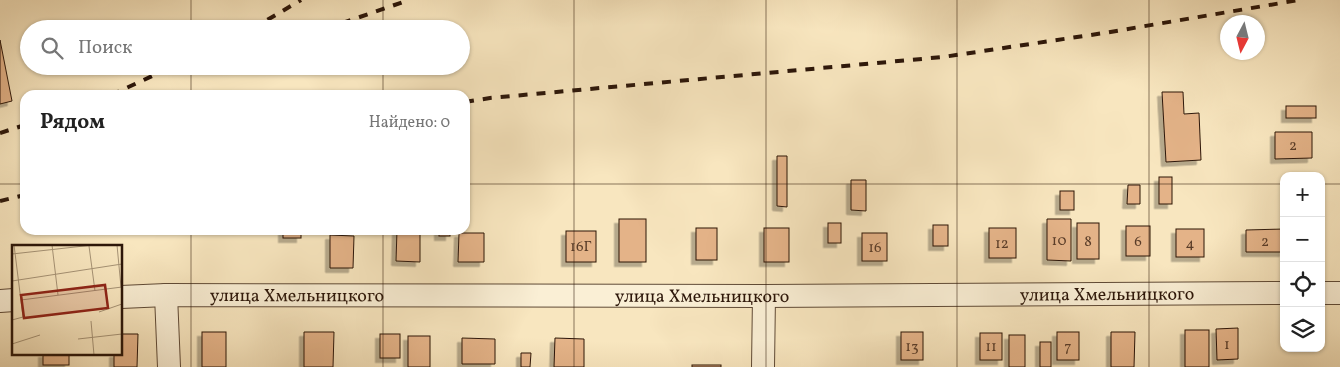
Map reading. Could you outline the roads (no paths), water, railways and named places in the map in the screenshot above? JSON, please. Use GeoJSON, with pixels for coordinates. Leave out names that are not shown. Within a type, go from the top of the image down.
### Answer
{"type":"FeatureCollection","features":[{"type":"Feature","properties":{"kind":"street","name":"улица Хмельницкого"},"geometry":{"type":"LineString","coordinates":[[122,297],[1280,293]]}},
{"type":"Feature","properties":{"kind":"street"},"geometry":{"type":"LineString","coordinates":[[1325,293],[1340,293]]}},
{"type":"Feature","properties":{"kind":"street"},"geometry":{"type":"LineString","coordinates":[[166,296],[169,367]]}},
{"type":"Feature","properties":{"kind":"street"},"geometry":{"type":"LineString","coordinates":[[763,367],[764,296]]}},
{"type":"Feature","properties":{"kind":"railway"},"geometry":{"type":"LineString","coordinates":[[267,20],[301,0]]}},
{"type":"Feature","properties":{"kind":"railway"},"geometry":{"type":"LineString","coordinates":[[351,20],[409,0]]}},
{"type":"Feature","properties":{"kind":"railway"},"geometry":{"type":"LineString","coordinates":[[470,101],[943,57],[1104,33],[1299,0]]}},
{"type":"Feature","properties":{"kind":"railway"},"geometry":{"type":"LineString","coordinates":[[122,90],[154,75]]}},
{"type":"Feature","properties":{"kind":"railway"},"geometry":{"type":"LineString","coordinates":[[0,133],[20,127]]}},
{"type":"Feature","properties":{"kind":"railway"},"geometry":{"type":"LineString","coordinates":[[0,201],[20,196]]}}]}
